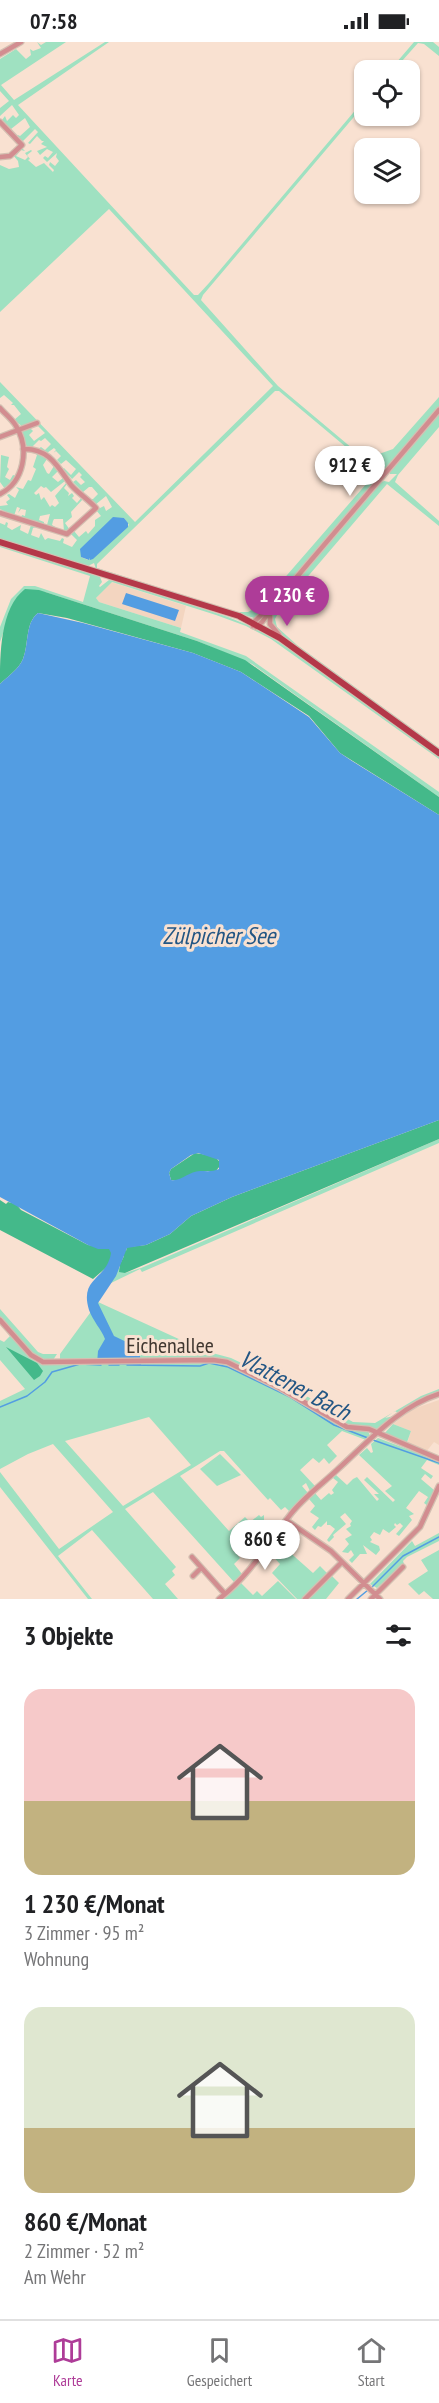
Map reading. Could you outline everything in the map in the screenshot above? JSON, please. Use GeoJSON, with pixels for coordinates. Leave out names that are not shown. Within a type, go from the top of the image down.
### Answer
{"type":"FeatureCollection","features":[{"type":"Feature","properties":{"kind":"main road"},"geometry":{"type":"LineString","coordinates":[[0,542],[93,573],[177,597],[256,625],[292,646],[315,664]]}},
{"type":"Feature","properties":{"kind":"main road"},"geometry":{"type":"LineString","coordinates":[[256,625],[315,664],[439,753]]}},
{"type":"Feature","properties":{"kind":"street"},"geometry":{"type":"LineString","coordinates":[[0,54],[21,42]]}},
{"type":"Feature","properties":{"kind":"street"},"geometry":{"type":"LineString","coordinates":[[0,122],[22,145],[10,156],[0,157]]}},
{"type":"Feature","properties":{"kind":"street"},"geometry":{"type":"LineString","coordinates":[[0,408],[18,430],[23,449],[22,466],[18,478],[12,487],[0,494]]}},
{"type":"Feature","properties":{"kind":"street"},"geometry":{"type":"LineString","coordinates":[[256,625],[439,410]]}},
{"type":"Feature","properties":{"kind":"street"},"geometry":{"type":"LineString","coordinates":[[0,437],[38,423]]}},
{"type":"Feature","properties":{"kind":"street"},"geometry":{"type":"LineString","coordinates":[[0,513],[67,534],[96,508],[70,483],[66,475],[46,454],[34,449],[23,449]]}},
{"type":"Feature","properties":{"kind":"street"},"geometry":{"type":"LineString","coordinates":[[256,625],[270,612],[278,599]]}},
{"type":"Feature","properties":{"kind":"street"},"geometry":{"type":"LineString","coordinates":[[270,612],[271,627],[292,646]]}},
{"type":"Feature","properties":{"kind":"street","name":"Eichenallee"},"geometry":{"type":"LineString","coordinates":[[0,1320],[34,1358],[43,1362],[222,1361],[286,1391],[347,1427],[369,1429],[373,1438],[439,1459]]}},
{"type":"Feature","properties":{"kind":"street"},"geometry":{"type":"LineString","coordinates":[[219,1599],[256,1563],[286,1520],[310,1494],[405,1410],[439,1394]]}},
{"type":"Feature","properties":{"kind":"street"},"geometry":{"type":"LineString","coordinates":[[370,1599],[373,1591],[422,1525],[439,1486]]}},
{"type":"Feature","properties":{"kind":"street"},"geometry":{"type":"LineString","coordinates":[[286,1520],[320,1543],[373,1591]]}},
{"type":"Feature","properties":{"kind":"street"},"geometry":{"type":"LineString","coordinates":[[192,1557],[225,1594]]}},
{"type":"Feature","properties":{"kind":"street"},"geometry":{"type":"LineString","coordinates":[[305,1599],[342,1562]]}},
{"type":"Feature","properties":{"kind":"street"},"geometry":{"type":"LineString","coordinates":[[348,1599],[373,1591],[403,1567]]}},
{"type":"Feature","properties":{"kind":"street"},"geometry":{"type":"LineString","coordinates":[[193,1575],[201,1568]]}},
{"type":"Feature","properties":{"kind":"shaded area"},"geometry":{"type":"Polygon","coordinates":[[[111,582],[186,606],[181,628],[99,602],[96,598],[111,582]]]}},
{"type":"Feature","properties":{"kind":"shaded area"},"geometry":{"type":"Polygon","coordinates":[[[439,1400],[439,1445],[434,1442],[426,1452],[407,1444],[411,1431],[393,1424],[413,1409],[439,1400]]]}},
{"type":"Feature","properties":{"kind":"green space"},"geometry":{"type":"Polygon","coordinates":[[[37,42],[41,45],[46,42],[66,42],[1,85],[14,100],[105,42],[109,42],[18,105],[194,295],[198,295],[209,283],[354,112],[354,117],[201,300],[278,386],[365,459],[393,449],[439,397],[439,407],[386,468],[379,469],[374,464],[380,455],[363,460],[377,473],[376,480],[291,580],[254,618],[96,569],[94,563],[88,566],[0,539],[0,523],[5,525],[6,522],[7,527],[12,530],[21,525],[20,530],[28,534],[31,525],[36,527],[33,528],[31,535],[39,538],[41,533],[45,540],[48,538],[60,541],[62,538],[63,543],[72,547],[77,540],[71,534],[74,531],[79,537],[86,531],[88,534],[95,526],[95,520],[101,516],[96,510],[104,506],[106,511],[112,507],[106,496],[95,505],[89,499],[93,499],[98,494],[92,487],[83,492],[73,482],[76,480],[81,485],[85,482],[79,472],[72,479],[63,469],[71,475],[76,469],[66,460],[61,464],[57,460],[61,456],[56,451],[53,453],[56,450],[54,448],[47,453],[38,449],[41,447],[45,450],[51,444],[45,438],[39,440],[31,448],[27,447],[21,432],[29,427],[33,431],[29,435],[34,441],[45,433],[35,423],[23,427],[14,420],[21,414],[4,395],[0,398],[0,382],[135,522],[273,386],[109,209],[0,312],[0,165],[9,169],[19,167],[13,155],[22,148],[25,151],[21,150],[16,156],[25,160],[28,157],[25,153],[31,150],[27,155],[30,159],[28,160],[36,167],[44,163],[53,172],[54,170],[49,165],[50,162],[55,166],[59,161],[56,157],[57,153],[47,162],[43,158],[45,156],[48,158],[53,152],[47,149],[40,155],[37,151],[47,147],[41,144],[44,141],[37,136],[30,144],[28,143],[38,132],[35,129],[23,141],[16,137],[30,127],[25,118],[11,129],[2,120],[5,116],[7,121],[13,115],[16,118],[19,115],[12,105],[0,116],[0,108],[9,101],[0,91],[0,59],[16,49],[26,59],[31,55],[30,49],[33,51],[41,48],[37,42]],[[275,391],[97,564],[97,568],[237,612],[248,612],[261,605],[374,475],[371,468],[279,391],[275,391]],[[124,518],[81,557],[88,560],[129,525],[124,518]]]}},
{"type":"Feature","properties":{"kind":"green space"},"geometry":{"type":"Polygon","coordinates":[[[414,42],[433,42],[439,47],[439,56],[424,44],[418,43],[403,60],[399,60],[414,42]]]}},
{"type":"Feature","properties":{"kind":"green space"},"geometry":{"type":"Polygon","coordinates":[[[439,413],[439,427],[398,475],[395,482],[439,521],[439,526],[387,484],[280,609],[275,619],[277,627],[297,645],[439,750],[288,641],[271,624],[271,613],[379,484],[384,481],[389,482],[397,474],[390,474],[390,472],[439,413]]]}},
{"type":"Feature","properties":{"kind":"green space"},"geometry":{"type":"Polygon","coordinates":[[[34,452],[47,459],[43,465],[47,473],[49,474],[54,466],[59,470],[52,477],[58,482],[63,478],[65,481],[51,492],[41,486],[34,493],[36,495],[39,493],[41,500],[44,497],[50,507],[52,505],[55,507],[59,503],[55,496],[67,482],[70,486],[67,484],[64,488],[69,493],[68,496],[72,493],[74,496],[72,498],[77,503],[82,497],[84,498],[71,512],[72,517],[65,523],[70,530],[64,531],[63,519],[54,519],[52,525],[57,528],[47,525],[50,514],[40,516],[39,520],[44,524],[21,518],[22,515],[25,516],[26,510],[21,509],[18,513],[20,508],[17,507],[14,516],[0,509],[0,506],[8,505],[6,502],[10,499],[7,495],[15,498],[19,490],[16,487],[23,489],[28,480],[31,481],[36,469],[33,467],[37,455],[34,452]]]}},
{"type":"Feature","properties":{"kind":"green space"},"geometry":{"type":"Polygon","coordinates":[[[1,455],[9,457],[7,467],[9,469],[5,477],[10,480],[13,475],[16,476],[5,489],[0,482],[1,455]]]}},
{"type":"Feature","properties":{"kind":"green space"},"geometry":{"type":"Polygon","coordinates":[[[0,544],[100,577],[102,582],[100,587],[109,580],[125,583],[255,628],[287,647],[439,756],[439,759],[271,639],[246,626],[112,582],[96,598],[99,602],[181,628],[180,632],[246,656],[439,792],[439,797],[252,664],[197,641],[45,592],[22,592],[14,602],[0,642],[0,627],[11,599],[24,586],[35,586],[83,602],[90,576],[0,547],[0,544]]]}},
{"type":"Feature","properties":{"kind":"green space"},"geometry":{"type":"Polygon","coordinates":[[[25,589],[39,590],[197,641],[245,660],[439,797],[439,815],[340,753],[309,716],[241,672],[193,653],[67,618],[38,613],[31,622],[21,663],[0,684],[1,646],[6,620],[17,597],[25,589]]]}},
{"type":"Feature","properties":{"kind":"green space"},"geometry":{"type":"Polygon","coordinates":[[[439,1120],[439,1139],[125,1273],[119,1272],[124,1256],[110,1260],[108,1266],[93,1279],[0,1230],[0,1200],[6,1204],[8,1202],[16,1204],[21,1210],[88,1245],[126,1251],[127,1247],[146,1245],[170,1234],[191,1216],[232,1197],[439,1120]]]}},
{"type":"Feature","properties":{"kind":"green space"},"geometry":{"type":"Polygon","coordinates":[[[439,1139],[439,1143],[142,1272],[140,1269],[109,1284],[110,1260],[125,1273],[141,1268],[439,1139]]]}},
{"type":"Feature","properties":{"kind":"green space"},"geometry":{"type":"Polygon","coordinates":[[[195,1153],[214,1156],[220,1162],[220,1166],[215,1172],[197,1173],[171,1180],[169,1173],[171,1169],[195,1153]]]}},
{"type":"Feature","properties":{"kind":"green space"},"geometry":{"type":"Polygon","coordinates":[[[98,1302],[205,1351],[231,1358],[283,1383],[353,1422],[375,1423],[393,1413],[385,1418],[394,1416],[375,1430],[349,1426],[286,1388],[225,1359],[60,1360],[60,1354],[98,1302]]]}},
{"type":"Feature","properties":{"kind":"green space"},"geometry":{"type":"Polygon","coordinates":[[[0,1309],[38,1352],[57,1354],[53,1360],[44,1359],[29,1351],[0,1318],[0,1309]]]}},
{"type":"Feature","properties":{"kind":"green space"},"geometry":{"type":"Polygon","coordinates":[[[0,1322],[32,1359],[40,1363],[224,1363],[281,1389],[347,1428],[368,1431],[370,1436],[366,1440],[342,1431],[327,1445],[337,1456],[329,1464],[324,1458],[319,1463],[313,1458],[300,1470],[315,1486],[310,1491],[306,1483],[302,1486],[308,1493],[289,1511],[285,1507],[281,1510],[270,1498],[268,1500],[224,1451],[220,1451],[180,1476],[229,1531],[245,1517],[250,1522],[259,1515],[261,1517],[264,1515],[264,1521],[271,1532],[264,1539],[257,1534],[252,1540],[263,1551],[255,1560],[239,1542],[232,1549],[240,1558],[234,1564],[242,1574],[234,1582],[153,1492],[125,1509],[176,1567],[172,1571],[175,1575],[165,1584],[178,1599],[153,1599],[92,1530],[58,1556],[92,1599],[88,1599],[0,1487],[0,1472],[59,1549],[113,1512],[53,1444],[0,1469],[0,1401],[25,1389],[0,1360],[0,1340],[4,1342],[10,1336],[0,1322]],[[149,1417],[65,1441],[123,1506],[191,1465],[149,1417]]]}},
{"type":"Feature","properties":{"kind":"green space"},"geometry":{"type":"Polygon","coordinates":[[[6,1347],[37,1363],[43,1371],[40,1376],[34,1380],[6,1347]]]}},
{"type":"Feature","properties":{"kind":"green space"},"geometry":{"type":"Polygon","coordinates":[[[439,1389],[439,1392],[412,1403],[398,1413],[395,1411],[439,1389]]]}},
{"type":"Feature","properties":{"kind":"green space"},"geometry":{"type":"Polygon","coordinates":[[[393,1424],[411,1431],[406,1445],[383,1435],[393,1424]]]}},
{"type":"Feature","properties":{"kind":"green space"},"geometry":{"type":"Polygon","coordinates":[[[378,1438],[439,1461],[439,1465],[427,1460],[421,1468],[433,1476],[431,1479],[425,1474],[421,1479],[434,1490],[428,1506],[424,1503],[428,1497],[419,1491],[406,1508],[414,1514],[409,1516],[412,1520],[399,1536],[396,1534],[403,1526],[400,1523],[397,1525],[395,1523],[396,1527],[389,1533],[383,1529],[380,1535],[374,1532],[370,1537],[372,1540],[370,1542],[379,1546],[380,1550],[376,1555],[363,1545],[367,1554],[360,1554],[352,1563],[349,1560],[354,1555],[351,1550],[348,1553],[342,1552],[349,1544],[345,1539],[352,1535],[346,1529],[351,1526],[352,1521],[345,1513],[340,1517],[346,1524],[333,1535],[334,1537],[329,1542],[327,1540],[335,1529],[327,1525],[327,1521],[315,1530],[312,1527],[319,1518],[310,1512],[315,1506],[309,1499],[315,1493],[321,1500],[329,1493],[331,1495],[334,1493],[332,1490],[338,1482],[333,1478],[336,1475],[347,1485],[357,1477],[377,1501],[379,1499],[374,1494],[379,1494],[364,1480],[367,1477],[393,1502],[395,1500],[385,1491],[392,1486],[359,1455],[367,1448],[371,1453],[373,1452],[371,1444],[378,1438]]]}},
{"type":"Feature","properties":{"kind":"green space"},"geometry":{"type":"Polygon","coordinates":[[[220,1454],[241,1475],[217,1486],[200,1469],[220,1454]]]}},
{"type":"Feature","properties":{"kind":"green space"},"geometry":{"type":"Polygon","coordinates":[[[282,1530],[289,1537],[285,1544],[286,1549],[313,1573],[320,1566],[327,1573],[303,1599],[297,1599],[272,1573],[280,1564],[268,1551],[282,1530]]]}},
{"type":"Feature","properties":{"kind":"green space"},"geometry":{"type":"Polygon","coordinates":[[[439,1533],[439,1541],[407,1557],[403,1561],[404,1564],[377,1588],[370,1584],[412,1541],[415,1546],[439,1533]]]}},
{"type":"Feature","properties":{"kind":"green space"},"geometry":{"type":"Polygon","coordinates":[[[439,1550],[439,1599],[433,1599],[424,1591],[419,1595],[408,1584],[428,1571],[421,1560],[439,1550]]]}},
{"type":"Feature","properties":{"kind":"green space"},"geometry":{"type":"Polygon","coordinates":[[[330,1574],[339,1583],[326,1599],[306,1599],[330,1574]]]}},
{"type":"Feature","properties":{"kind":"green space"},"geometry":{"type":"Polygon","coordinates":[[[244,1578],[241,1583],[253,1595],[257,1591],[262,1596],[278,1581],[296,1599],[223,1599],[244,1578]]]}},
{"type":"Feature","properties":{"kind":"water"},"geometry":{"type":"Polygon","coordinates":[[[113,517],[124,518],[128,527],[93,559],[81,557],[80,549],[113,517]]]}},
{"type":"Feature","properties":{"kind":"water"},"geometry":{"type":"Polygon","coordinates":[[[126,593],[179,610],[175,621],[122,604],[126,593]]]}},
{"type":"Feature","properties":{"kind":"water","name":"Zülpicher See"},"geometry":{"type":"Polygon","coordinates":[[[38,613],[83,623],[193,653],[241,672],[309,717],[340,753],[439,815],[439,1120],[232,1197],[191,1216],[170,1234],[146,1245],[127,1248],[116,1276],[98,1303],[114,1336],[139,1348],[141,1365],[97,1364],[98,1351],[105,1339],[89,1310],[87,1299],[91,1285],[108,1262],[111,1253],[109,1249],[98,1249],[88,1245],[0,1197],[0,684],[21,663],[29,628],[38,613]],[[198,1153],[191,1155],[171,1169],[169,1173],[171,1180],[196,1171],[219,1169],[219,1160],[198,1153]]]}},
{"type":"Feature","properties":{"kind":"waterway","name":"Vlattener Bach"},"geometry":{"type":"LineString","coordinates":[[127,1365],[200,1366],[209,1363],[228,1367],[290,1397],[334,1425],[368,1438]]}},
{"type":"Feature","properties":{"kind":"waterway","name":"Vlattener Bach"},"geometry":{"type":"LineString","coordinates":[[0,1407],[27,1396],[45,1382],[52,1372],[80,1364],[101,1365]]}},
{"type":"Feature","properties":{"kind":"waterway","name":"Vlattener Bach"},"geometry":{"type":"LineString","coordinates":[[109,1365],[119,1365]]}},
{"type":"Feature","properties":{"kind":"waterway","name":"Vlattener Bach"},"geometry":{"type":"LineString","coordinates":[[373,1440],[439,1463]]}},
{"type":"Feature","properties":{"kind":"waterway"},"geometry":{"type":"LineString","coordinates":[[372,1587],[403,1556],[439,1537]]}},
{"type":"Feature","properties":{"kind":"waterway"},"geometry":{"type":"LineString","coordinates":[[357,1599],[368,1590]]}}]}
